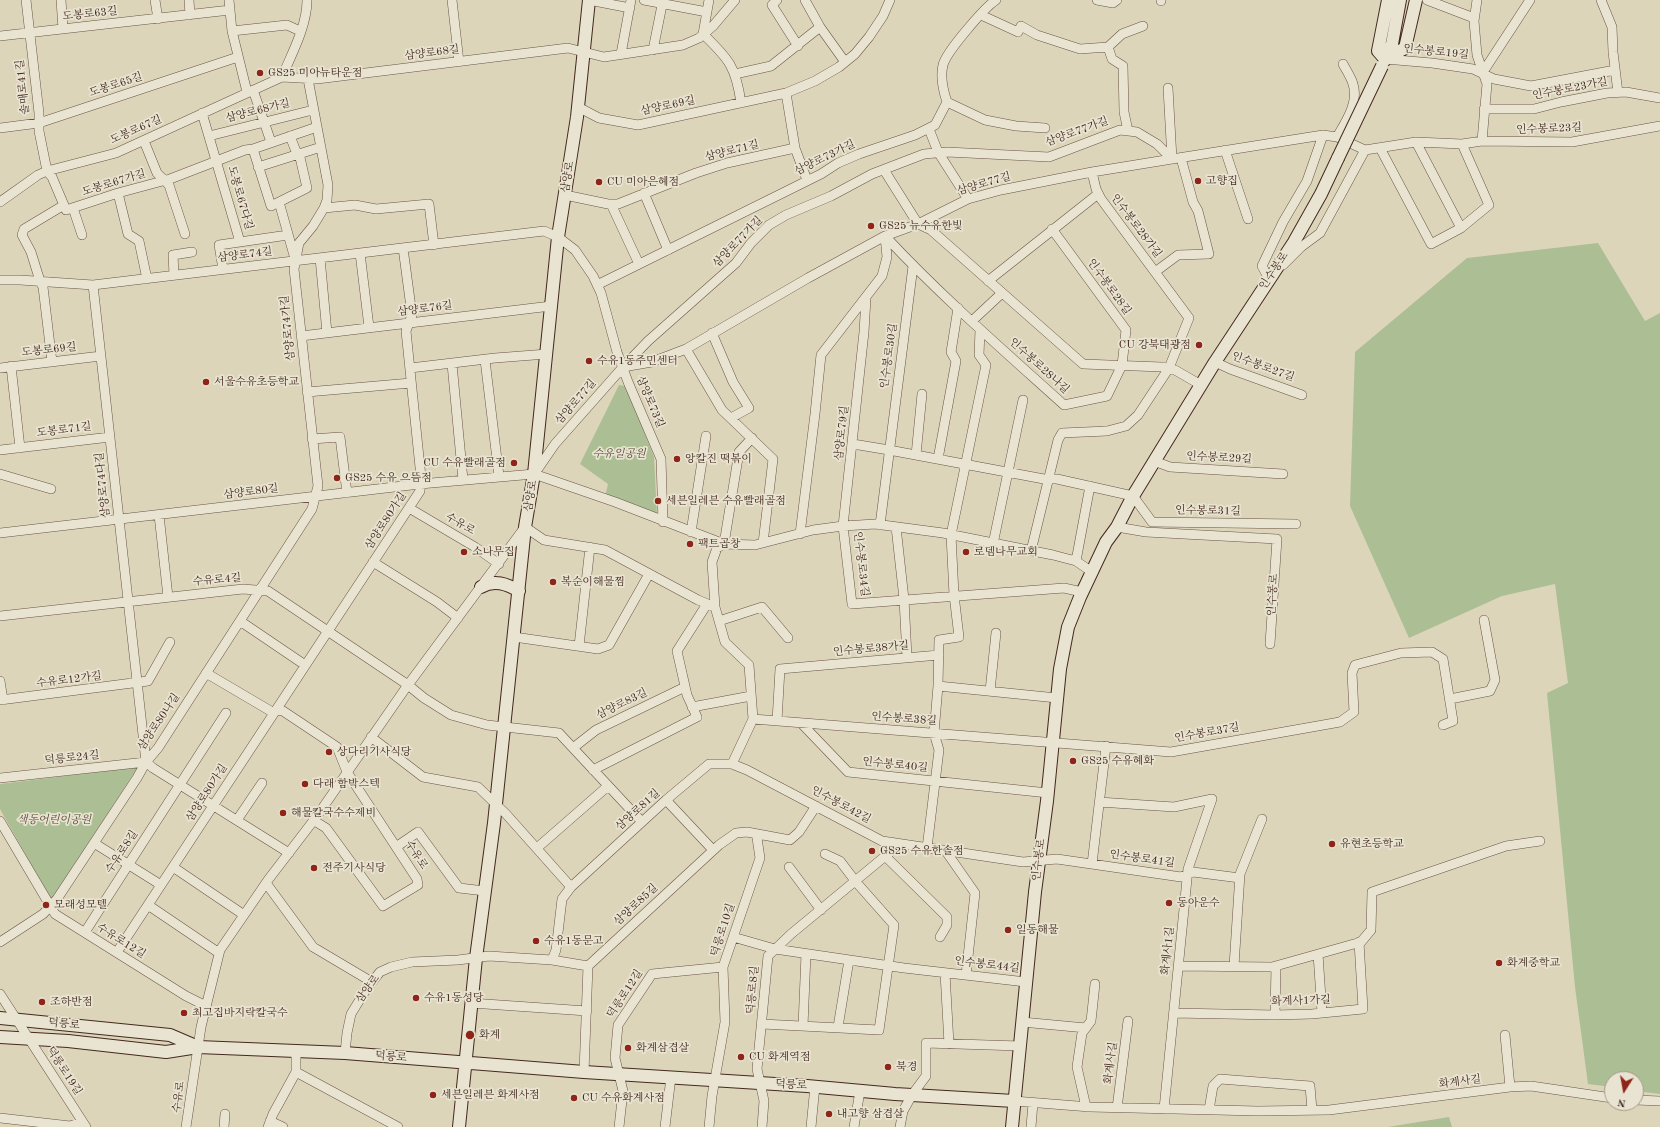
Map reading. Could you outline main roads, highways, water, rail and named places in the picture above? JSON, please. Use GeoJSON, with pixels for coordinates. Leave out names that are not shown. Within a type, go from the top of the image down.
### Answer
{"type":"FeatureCollection","features":[{"type":"Feature","properties":{"kind":"main road","name":"삼양로"},"geometry":{"type":"LineString","coordinates":[[458,1127],[476,958],[505,726],[525,527],[534,474],[558,237],[578,107],[589,0]]}},
{"type":"Feature","properties":{"kind":"main road"},"geometry":{"type":"LineString","coordinates":[[1388,0],[1378,51],[1384,63],[1405,48],[1416,0]]}},
{"type":"Feature","properties":{"kind":"main road","name":"인수봉로"},"geometry":{"type":"LineString","coordinates":[[1012,1127],[1026,982],[1048,793],[1060,670],[1068,628],[1082,592],[1106,542],[1117,527],[1133,496],[1215,362],[1294,242],[1320,194],[1392,44],[1400,0]]}},
{"type":"Feature","properties":{"kind":"main road"},"geometry":{"type":"LineString","coordinates":[[481,587],[486,584],[499,583],[519,591]]}},
{"type":"Feature","properties":{"kind":"main road","name":"덕릉로"},"geometry":{"type":"LineString","coordinates":[[0,1018],[22,1028],[166,1052],[198,1047],[345,1053],[584,1072],[815,1086],[912,1095],[1014,1101]]}},
{"type":"Feature","properties":{"kind":"main road","name":"덕릉로"},"geometry":{"type":"LineString","coordinates":[[0,1037],[22,1028],[170,1035],[198,1047]]}},
{"type":"Feature","properties":{"kind":"place","name":"GS25 미아뉴타운점"},"geometry":{"type":"Point","coordinates":[260,73]}},
{"type":"Feature","properties":{"kind":"place","name":"고향집"},"geometry":{"type":"Point","coordinates":[1198,181]}},
{"type":"Feature","properties":{"kind":"place","name":"CU 미아은혜점"},"geometry":{"type":"Point","coordinates":[599,182]}},
{"type":"Feature","properties":{"kind":"place","name":"GS25 뉴수유한빛"},"geometry":{"type":"Point","coordinates":[871,226]}},
{"type":"Feature","properties":{"kind":"place","name":"CU 강북태광점"},"geometry":{"type":"Point","coordinates":[1199,345]}},
{"type":"Feature","properties":{"kind":"place","name":"수유1동주민센터"},"geometry":{"type":"Point","coordinates":[589,361]}},
{"type":"Feature","properties":{"kind":"place","name":"서울수유초등학교"},"geometry":{"type":"Point","coordinates":[206,382]}},
{"type":"Feature","properties":{"kind":"place","name":"앙칼진 떡볶이"},"geometry":{"type":"Point","coordinates":[677,459]}},
{"type":"Feature","properties":{"kind":"place","name":"CU 수유빨래골점"},"geometry":{"type":"Point","coordinates":[514,463]}},
{"type":"Feature","properties":{"kind":"place","name":"GS25 수유 으뜸점"},"geometry":{"type":"Point","coordinates":[337,478]}},
{"type":"Feature","properties":{"kind":"place","name":"세븐일레븐 수유빨래골점"},"geometry":{"type":"Point","coordinates":[658,501]}},
{"type":"Feature","properties":{"kind":"place","name":"팩트곱창"},"geometry":{"type":"Point","coordinates":[690,544]}},
{"type":"Feature","properties":{"kind":"place","name":"소나무집"},"geometry":{"type":"Point","coordinates":[464,552]}},
{"type":"Feature","properties":{"kind":"place","name":"로뎀나무교회"},"geometry":{"type":"Point","coordinates":[966,552]}},
{"type":"Feature","properties":{"kind":"place","name":"복순이해물찜"},"geometry":{"type":"Point","coordinates":[553,582]}},
{"type":"Feature","properties":{"kind":"place","name":"상다리기사식당"},"geometry":{"type":"Point","coordinates":[329,752]}},
{"type":"Feature","properties":{"kind":"place","name":"GS25 수유혜화"},"geometry":{"type":"Point","coordinates":[1073,761]}},
{"type":"Feature","properties":{"kind":"place","name":"다래 함박스텍"},"geometry":{"type":"Point","coordinates":[305,784]}},
{"type":"Feature","properties":{"kind":"place","name":"해물칼국수수제비"},"geometry":{"type":"Point","coordinates":[283,813]}},
{"type":"Feature","properties":{"kind":"place","name":"유현초등학교"},"geometry":{"type":"Point","coordinates":[1332,844]}},
{"type":"Feature","properties":{"kind":"place","name":"GS25 수유한솔점"},"geometry":{"type":"Point","coordinates":[872,851]}},
{"type":"Feature","properties":{"kind":"place","name":"전주기사식당"},"geometry":{"type":"Point","coordinates":[314,868]}},
{"type":"Feature","properties":{"kind":"place","name":"동아운수"},"geometry":{"type":"Point","coordinates":[1169,903]}},
{"type":"Feature","properties":{"kind":"place","name":"모래성모텔"},"geometry":{"type":"Point","coordinates":[46,905]}},
{"type":"Feature","properties":{"kind":"place","name":"일동해물"},"geometry":{"type":"Point","coordinates":[1008,930]}},
{"type":"Feature","properties":{"kind":"place","name":"수유1동문고"},"geometry":{"type":"Point","coordinates":[536,941]}},
{"type":"Feature","properties":{"kind":"place","name":"화계중학교"},"geometry":{"type":"Point","coordinates":[1499,963]}},
{"type":"Feature","properties":{"kind":"place","name":"수유1동성당"},"geometry":{"type":"Point","coordinates":[416,998]}},
{"type":"Feature","properties":{"kind":"place","name":"조하반점"},"geometry":{"type":"Point","coordinates":[42,1002]}},
{"type":"Feature","properties":{"kind":"place","name":"최고집바지락칼국수"},"geometry":{"type":"Point","coordinates":[184,1013]}},
{"type":"Feature","properties":{"kind":"place","name":"화계"},"geometry":{"type":"Point","coordinates":[470,1035]}},
{"type":"Feature","properties":{"kind":"place","name":"화계삼겹살"},"geometry":{"type":"Point","coordinates":[628,1048]}},
{"type":"Feature","properties":{"kind":"place","name":"CU 화계역점"},"geometry":{"type":"Point","coordinates":[741,1057]}},
{"type":"Feature","properties":{"kind":"place","name":"북경"},"geometry":{"type":"Point","coordinates":[888,1067]}},
{"type":"Feature","properties":{"kind":"place","name":"세븐일레븐 화계사점"},"geometry":{"type":"Point","coordinates":[433,1095]}},
{"type":"Feature","properties":{"kind":"place","name":"CU 수유화계사점"},"geometry":{"type":"Point","coordinates":[574,1098]}},
{"type":"Feature","properties":{"kind":"place","name":"내고향 삼겹살"},"geometry":{"type":"Point","coordinates":[829,1114]}},
{"type":"Feature","properties":{"kind":"park label","name":"수유일공원"},"geometry":{"type":"Point","coordinates":[619,454]}},
{"type":"Feature","properties":{"kind":"park label","name":"색동어린이공원"},"geometry":{"type":"Point","coordinates":[54,820]}}]}
